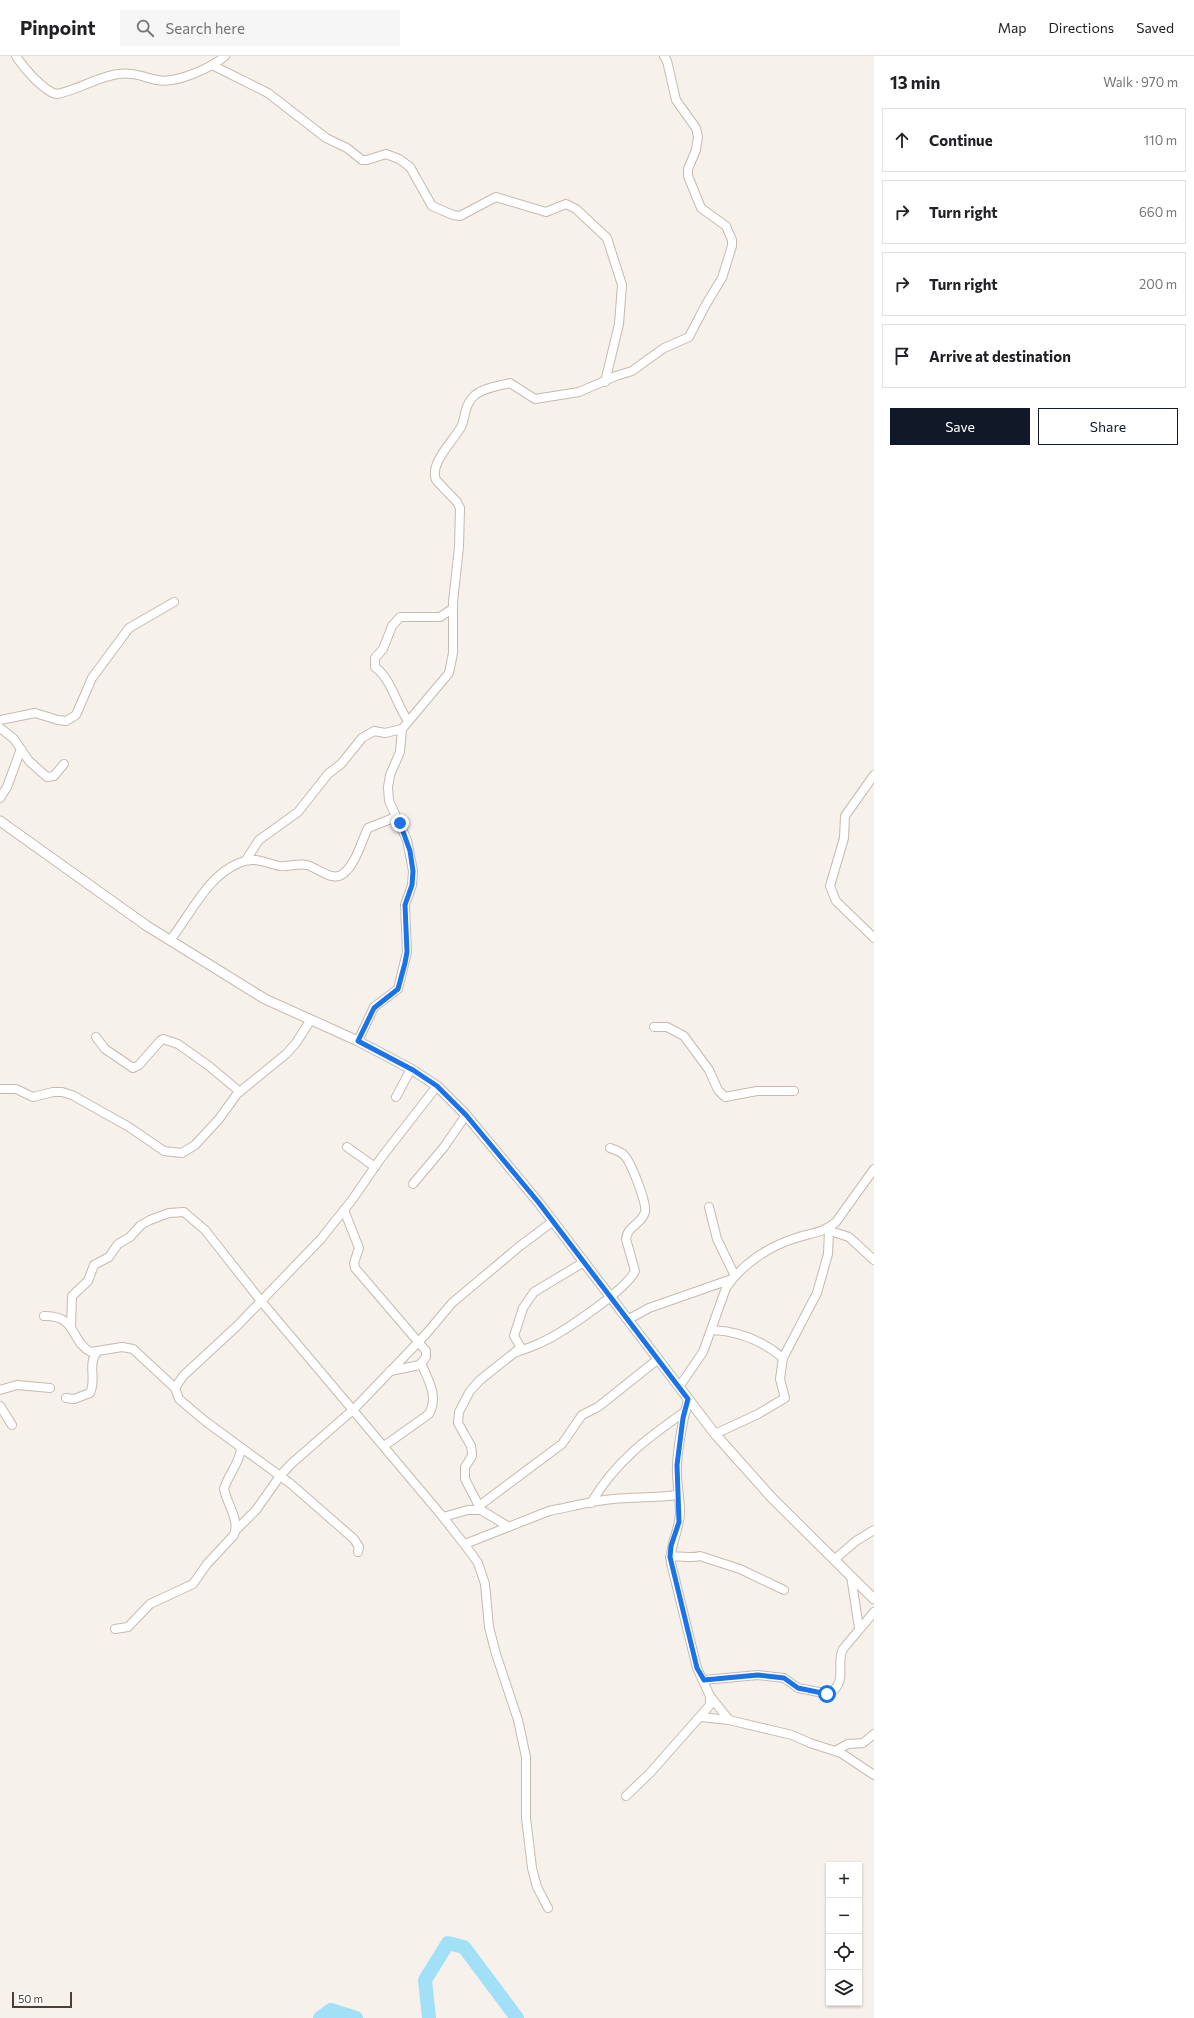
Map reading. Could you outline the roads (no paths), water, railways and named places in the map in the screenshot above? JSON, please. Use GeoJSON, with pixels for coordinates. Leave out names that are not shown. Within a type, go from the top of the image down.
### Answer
{"type":"FeatureCollection","features":[{"type":"Feature","properties":{"kind":"street"},"geometry":{"type":"LineString","coordinates":[[16,56],[48,91],[57,94],[116,74],[130,73],[165,80],[195,73],[212,65],[225,56]]}},
{"type":"Feature","properties":{"kind":"street"},"geometry":{"type":"LineString","coordinates":[[358,1041],[374,1008],[398,989],[407,952],[405,905],[412,885],[413,871],[407,840],[389,801],[388,787],[390,775],[401,747],[402,729],[446,677],[452,667],[452,609],[459,547],[460,508],[457,502],[436,480],[436,468],[447,446],[462,425],[466,407],[480,392],[510,383],[535,399],[579,392],[632,371],[664,348],[689,337],[722,278],[732,246],[732,240],[726,226],[701,208],[688,176],[688,169],[696,150],[698,137],[696,128],[676,100],[667,61],[664,56]]}},
{"type":"Feature","properties":{"kind":"street"},"geometry":{"type":"LineString","coordinates":[[212,65],[268,93],[326,138],[347,148],[362,160],[368,160],[386,154],[404,162],[413,171],[432,206],[453,216],[460,216],[496,198],[546,212],[566,204],[576,209],[607,238],[622,284],[618,324],[605,382]]}},
{"type":"Feature","properties":{"kind":"street"},"geometry":{"type":"LineString","coordinates":[[0,720],[35,713],[66,721],[76,715],[92,678],[129,628],[174,602]]}},
{"type":"Feature","properties":{"kind":"street"},"geometry":{"type":"LineString","coordinates":[[408,721],[398,706],[389,683],[375,667],[374,662],[384,649],[392,626],[400,617],[440,617],[452,609]]}},
{"type":"Feature","properties":{"kind":"street"},"geometry":{"type":"LineString","coordinates":[[0,728],[14,739],[34,766],[49,778],[58,773],[64,764]]}},
{"type":"Feature","properties":{"kind":"street"},"geometry":{"type":"LineString","coordinates":[[246,860],[259,840],[298,812],[328,774],[338,767],[362,738],[374,731],[385,733],[402,729]]}},
{"type":"Feature","properties":{"kind":"street"},"geometry":{"type":"LineString","coordinates":[[0,798],[7,787],[21,749]]}},
{"type":"Feature","properties":{"kind":"street"},"geometry":{"type":"LineString","coordinates":[[874,775],[845,816],[844,838],[830,886],[836,900],[874,938]]}},
{"type":"Feature","properties":{"kind":"street"},"geometry":{"type":"LineString","coordinates":[[171,939],[217,877],[228,868],[246,860],[254,860],[280,866],[306,865],[332,876],[339,876],[344,873],[353,860],[368,828],[396,817]]}},
{"type":"Feature","properties":{"kind":"street"},"geometry":{"type":"LineString","coordinates":[[0,822],[147,926],[171,939],[190,953],[265,999],[310,1021],[358,1041],[411,1069],[437,1086],[466,1115],[539,1203],[552,1222],[629,1319],[657,1360],[679,1386],[715,1434],[772,1498],[874,1599]]}},
{"type":"Feature","properties":{"kind":"street"},"geometry":{"type":"LineString","coordinates":[[0,1089],[16,1089],[33,1098],[53,1092],[62,1092],[72,1095],[129,1127],[164,1151],[182,1153],[195,1145],[240,1092],[286,1054],[296,1043],[310,1021]]}},
{"type":"Feature","properties":{"kind":"street"},"geometry":{"type":"LineString","coordinates":[[654,1027],[667,1027],[684,1036],[709,1070],[718,1090],[725,1097],[757,1091],[794,1091]]}},
{"type":"Feature","properties":{"kind":"street"},"geometry":{"type":"LineString","coordinates":[[96,1037],[105,1050],[133,1068],[139,1065],[160,1041],[163,1039],[172,1041],[220,1074],[240,1092]]}},
{"type":"Feature","properties":{"kind":"street"},"geometry":{"type":"LineString","coordinates":[[396,1097],[411,1069]]}},
{"type":"Feature","properties":{"kind":"street"},"geometry":{"type":"LineString","coordinates":[[175,1388],[183,1376],[261,1301],[320,1240],[437,1086]]}},
{"type":"Feature","properties":{"kind":"street"},"geometry":{"type":"LineString","coordinates":[[413,1184],[444,1147],[466,1115]]}},
{"type":"Feature","properties":{"kind":"street"},"geometry":{"type":"LineString","coordinates":[[347,1147],[375,1167]]}},
{"type":"Feature","properties":{"kind":"street"},"geometry":{"type":"LineString","coordinates":[[510,1527],[480,1508],[465,1479],[465,1467],[472,1456],[472,1453],[471,1446],[458,1423],[459,1412],[470,1391],[480,1380],[517,1352],[541,1343],[612,1297],[628,1282],[634,1271],[626,1234],[643,1216],[645,1207],[630,1164],[624,1154],[610,1148]]}},
{"type":"Feature","properties":{"kind":"street"},"geometry":{"type":"LineString","coordinates":[[679,1386],[700,1359],[726,1288],[733,1278],[763,1253],[779,1244],[828,1230],[836,1222],[874,1169]]}},
{"type":"Feature","properties":{"kind":"street"},"geometry":{"type":"LineString","coordinates":[[709,1207],[717,1239],[733,1278]]}},
{"type":"Feature","properties":{"kind":"street"},"geometry":{"type":"LineString","coordinates":[[344,1210],[359,1248],[354,1263],[355,1268],[419,1341],[427,1354],[421,1363],[416,1367],[390,1371]]}},
{"type":"Feature","properties":{"kind":"street"},"geometry":{"type":"LineString","coordinates":[[71,1328],[72,1296],[88,1281],[94,1265],[109,1257],[118,1244],[130,1237],[141,1225],[169,1213],[184,1212],[191,1216],[228,1257],[261,1301],[354,1409],[465,1544],[478,1563],[485,1584],[489,1627],[496,1654],[518,1720],[526,1757],[526,1818],[532,1868],[537,1886],[548,1908]]}},
{"type":"Feature","properties":{"kind":"street"},"geometry":{"type":"LineString","coordinates":[[115,1629],[128,1627],[150,1604],[192,1584],[207,1564],[226,1545],[236,1529],[256,1510],[280,1476],[297,1457],[354,1409],[419,1341],[452,1303],[471,1286],[552,1222]]}},
{"type":"Feature","properties":{"kind":"street"},"geometry":{"type":"LineString","coordinates":[[828,1230],[849,1237],[874,1260]]}},
{"type":"Feature","properties":{"kind":"street"},"geometry":{"type":"LineString","coordinates":[[715,1434],[784,1399],[786,1396],[780,1379],[784,1358],[817,1293],[828,1254],[828,1230]]}},
{"type":"Feature","properties":{"kind":"street"},"geometry":{"type":"LineString","coordinates":[[517,1352],[520,1346],[514,1336],[526,1301],[534,1292],[584,1262]]}},
{"type":"Feature","properties":{"kind":"street"},"geometry":{"type":"LineString","coordinates":[[629,1319],[649,1308],[733,1278]]}},
{"type":"Feature","properties":{"kind":"street"},"geometry":{"type":"LineString","coordinates":[[44,1316],[58,1318],[71,1328],[83,1346],[91,1352],[122,1347],[133,1348],[175,1388],[179,1398],[241,1449],[280,1476],[354,1539],[359,1547],[358,1552]]}},
{"type":"Feature","properties":{"kind":"street"},"geometry":{"type":"LineString","coordinates":[[711,1330],[729,1332],[763,1342],[784,1358]]}},
{"type":"Feature","properties":{"kind":"street"},"geometry":{"type":"LineString","coordinates":[[66,1398],[74,1399],[90,1393],[92,1386],[92,1362],[97,1352]]}},
{"type":"Feature","properties":{"kind":"street"},"geometry":{"type":"LineString","coordinates":[[442,1517],[480,1508],[562,1444],[582,1416],[598,1407],[657,1360]]}},
{"type":"Feature","properties":{"kind":"street"},"geometry":{"type":"LineString","coordinates":[[384,1446],[429,1414],[432,1409],[433,1395],[421,1363]]}},
{"type":"Feature","properties":{"kind":"street"},"geometry":{"type":"LineString","coordinates":[[0,1390],[17,1385],[50,1388]]}},
{"type":"Feature","properties":{"kind":"street"},"geometry":{"type":"LineString","coordinates":[[688,1399],[677,1465],[677,1495],[680,1511],[679,1522],[671,1546],[670,1557],[697,1668],[704,1680],[710,1696],[729,1720]]}},
{"type":"Feature","properties":{"kind":"street"},"geometry":{"type":"LineString","coordinates":[[0,1406],[12,1425]]}},
{"type":"Feature","properties":{"kind":"street"},"geometry":{"type":"LineString","coordinates":[[591,1503],[606,1479],[638,1445],[686,1411]]}},
{"type":"Feature","properties":{"kind":"street"},"geometry":{"type":"LineString","coordinates":[[236,1529],[234,1517],[224,1489],[228,1478],[238,1464],[241,1449]]}},
{"type":"Feature","properties":{"kind":"street"},"geometry":{"type":"LineString","coordinates":[[465,1544],[549,1512],[612,1499],[654,1498],[677,1495]]}},
{"type":"Feature","properties":{"kind":"street"},"geometry":{"type":"LineString","coordinates":[[835,1559],[856,1541],[874,1530]]}},
{"type":"Feature","properties":{"kind":"street"},"geometry":{"type":"LineString","coordinates":[[670,1557],[679,1556],[695,1558],[700,1556],[740,1569],[784,1590]]}},
{"type":"Feature","properties":{"kind":"street"},"geometry":{"type":"LineString","coordinates":[[851,1576],[859,1628]]}},
{"type":"Feature","properties":{"kind":"street"},"geometry":{"type":"LineString","coordinates":[[704,1680],[758,1675],[784,1678],[798,1688],[829,1694],[835,1688],[841,1677],[841,1652],[859,1628],[874,1612]]}},
{"type":"Feature","properties":{"kind":"street"},"geometry":{"type":"LineString","coordinates":[[626,1796],[642,1782],[700,1717],[710,1705],[710,1696]]}},
{"type":"Feature","properties":{"kind":"street"},"geometry":{"type":"LineString","coordinates":[[700,1717],[729,1720],[769,1731],[782,1732],[841,1753],[874,1775]]}},
{"type":"Feature","properties":{"kind":"street"},"geometry":{"type":"LineString","coordinates":[[835,1751],[848,1744],[863,1743],[874,1734]]}},
{"type":"Feature","properties":{"kind":"waterway"},"geometry":{"type":"LineString","coordinates":[[429,2018],[425,1980],[448,1943],[464,1947],[517,2018]]}},
{"type":"Feature","properties":{"kind":"waterway"},"geometry":{"type":"LineString","coordinates":[[320,2018],[331,2010],[356,2018]]}}]}
